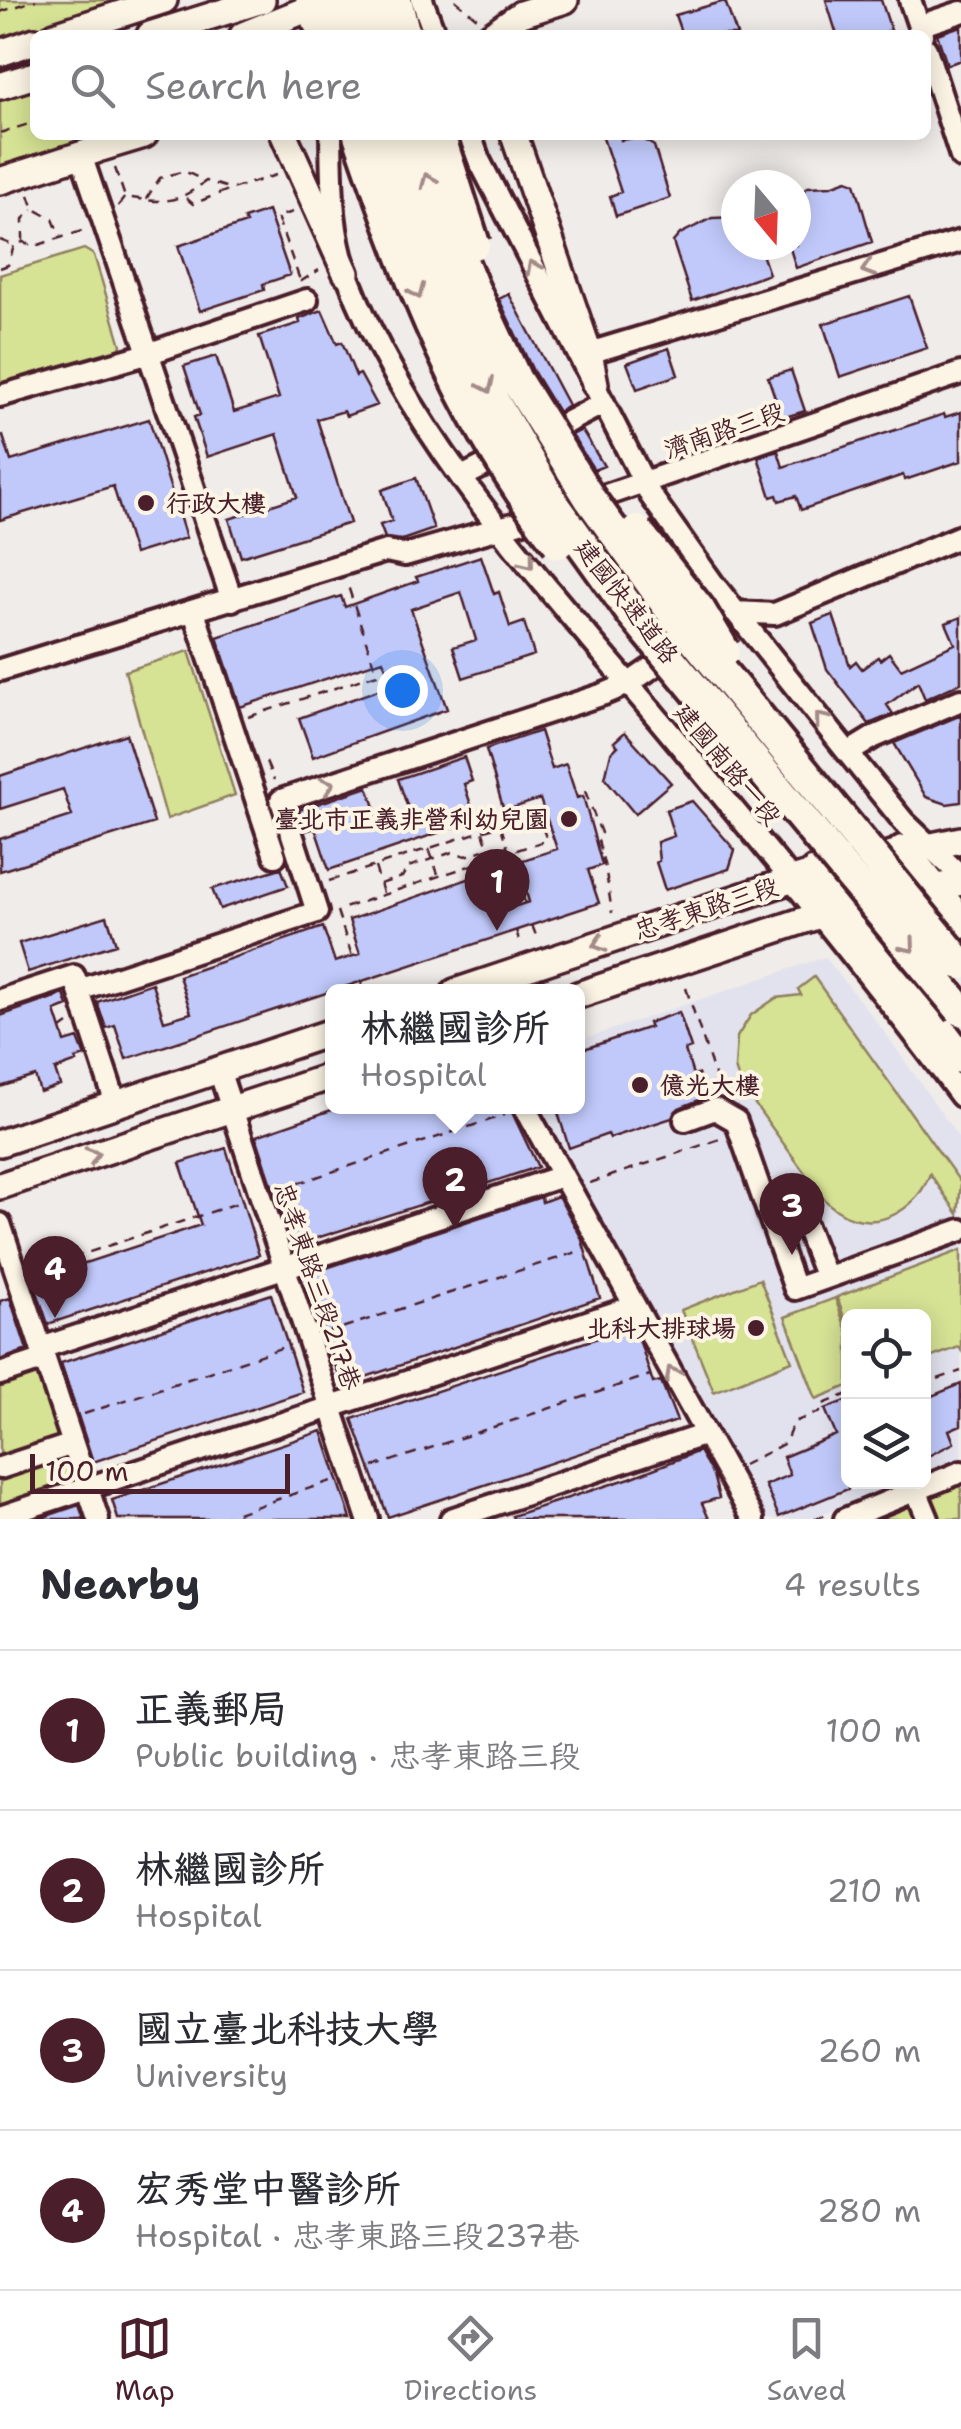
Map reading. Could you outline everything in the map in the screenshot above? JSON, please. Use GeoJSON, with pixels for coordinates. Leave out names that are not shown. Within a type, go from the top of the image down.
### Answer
{"type":"FeatureCollection","features":[{"type":"Feature","properties":{"kind":"highway"},"geometry":{"type":"LineString","coordinates":[[369,0],[378,30]]}},
{"type":"Feature","properties":{"kind":"highway"},"geometry":{"type":"LineString","coordinates":[[396,0],[404,30]]}},
{"type":"Feature","properties":{"kind":"highway"},"geometry":{"type":"LineString","coordinates":[[320,8],[344,30]]}},
{"type":"Feature","properties":{"kind":"highway"},"geometry":{"type":"LineString","coordinates":[[361,140],[398,248],[448,364],[502,465],[520,495],[589,583],[668,655]]}},
{"type":"Feature","properties":{"kind":"highway","name":"建國快速道路"},"geometry":{"type":"LineString","coordinates":[[384,140],[436,275],[493,400],[552,503],[632,612],[961,1010]]}},
{"type":"Feature","properties":{"kind":"highway","name":"建國快速道路"},"geometry":{"type":"LineString","coordinates":[[414,140],[471,284],[516,380],[590,499],[669,608],[961,964]]}},
{"type":"Feature","properties":{"kind":"highway"},"geometry":{"type":"LineString","coordinates":[[441,140],[480,264],[529,364],[627,516],[699,609],[766,723]]}},
{"type":"Feature","properties":{"kind":"highway"},"geometry":{"type":"LineString","coordinates":[[917,848],[951,882],[959,921]]}},
{"type":"Feature","properties":{"kind":"highway"},"geometry":{"type":"LineString","coordinates":[[803,876],[832,912],[868,937],[961,1058]]}},
{"type":"Feature","properties":{"kind":"main road"},"geometry":{"type":"LineString","coordinates":[[71,30],[164,0]]}},
{"type":"Feature","properties":{"kind":"main road"},"geometry":{"type":"LineString","coordinates":[[166,30],[262,0]]}},
{"type":"Feature","properties":{"kind":"main road"},"geometry":{"type":"LineString","coordinates":[[489,30],[520,14],[565,0]]}},
{"type":"Feature","properties":{"kind":"main road"},"geometry":{"type":"LineString","coordinates":[[257,30],[320,8]]}},
{"type":"Feature","properties":{"kind":"main road"},"geometry":{"type":"LineString","coordinates":[[0,52],[30,43]]}},
{"type":"Feature","properties":{"kind":"main road"},"geometry":{"type":"LineString","coordinates":[[0,86],[30,77]]}},
{"type":"Feature","properties":{"kind":"main road"},"geometry":{"type":"LineString","coordinates":[[0,181],[131,140]]}},
{"type":"Feature","properties":{"kind":"main road"},"geometry":{"type":"LineString","coordinates":[[286,140],[346,274]]}},
{"type":"Feature","properties":{"kind":"main road"},"geometry":{"type":"LineString","coordinates":[[516,140],[589,353],[599,394]]}},
{"type":"Feature","properties":{"kind":"main road","name":"忠孝東路三段"},"geometry":{"type":"LineString","coordinates":[[478,984],[803,876],[961,840]]}},
{"type":"Feature","properties":{"kind":"main road","name":"忠孝東路三段"},"geometry":{"type":"LineString","coordinates":[[585,993],[832,912],[951,882]]}},
{"type":"Feature","properties":{"kind":"main road"},"geometry":{"type":"LineString","coordinates":[[0,1142],[325,1034]]}},
{"type":"Feature","properties":{"kind":"main road"},"geometry":{"type":"LineString","coordinates":[[0,1186],[325,1078]]}},
{"type":"Feature","properties":{"kind":"street"},"geometry":{"type":"LineString","coordinates":[[41,30],[134,0]]}},
{"type":"Feature","properties":{"kind":"street"},"geometry":{"type":"LineString","coordinates":[[422,0],[433,30]]}},
{"type":"Feature","properties":{"kind":"street"},"geometry":{"type":"LineString","coordinates":[[910,0],[920,30],[961,12]]}},
{"type":"Feature","properties":{"kind":"street"},"geometry":{"type":"LineString","coordinates":[[0,43],[30,33]]}},
{"type":"Feature","properties":{"kind":"street"},"geometry":{"type":"LineString","coordinates":[[931,61],[957,130],[961,158]]}},
{"type":"Feature","properties":{"kind":"street","name":"建國南路一段"},"geometry":{"type":"LineString","coordinates":[[331,140],[333,201],[346,274],[383,355],[462,477],[501,528],[628,684],[803,876]]}},
{"type":"Feature","properties":{"kind":"street"},"geometry":{"type":"LineString","coordinates":[[472,140],[644,484],[735,612],[904,822],[917,848]]}},
{"type":"Feature","properties":{"kind":"street"},"geometry":{"type":"LineString","coordinates":[[101,151],[104,224],[232,600]]}},
{"type":"Feature","properties":{"kind":"street"},"geometry":{"type":"LineString","coordinates":[[589,353],[961,241]]}},
{"type":"Feature","properties":{"kind":"street"},"geometry":{"type":"LineString","coordinates":[[0,396],[147,354],[306,300]]}},
{"type":"Feature","properties":{"kind":"street","name":"濟南路三段"},"geometry":{"type":"LineString","coordinates":[[0,670],[386,551],[405,555],[644,484],[961,373]]}},
{"type":"Feature","properties":{"kind":"street"},"geometry":{"type":"LineString","coordinates":[[462,477],[599,394]]}},
{"type":"Feature","properties":{"kind":"street"},"geometry":{"type":"LineString","coordinates":[[78,990],[317,912],[281,800],[582,702],[628,684],[735,612],[775,614],[961,536]]}},
{"type":"Feature","properties":{"kind":"street"},"geometry":{"type":"LineString","coordinates":[[194,612],[275,856]]}},
{"type":"Feature","properties":{"kind":"street"},"geometry":{"type":"LineString","coordinates":[[848,753],[874,737],[961,700]]}},
{"type":"Feature","properties":{"kind":"street"},"geometry":{"type":"LineString","coordinates":[[832,912],[883,992],[961,1096]]}},
{"type":"Feature","properties":{"kind":"street"},"geometry":{"type":"LineString","coordinates":[[868,937],[882,966],[961,1072]]}},
{"type":"Feature","properties":{"kind":"street"},"geometry":{"type":"LineString","coordinates":[[0,1000],[74,976],[116,1104]]}},
{"type":"Feature","properties":{"kind":"street","name":"忠孝東路三段217巷"},"geometry":{"type":"LineString","coordinates":[[220,1070],[368,1519]]}},
{"type":"Feature","properties":{"kind":"street"},"geometry":{"type":"LineString","coordinates":[[685,1120],[715,1110],[736,1121],[795,1289],[961,1230]]}},
{"type":"Feature","properties":{"kind":"street"},"geometry":{"type":"LineString","coordinates":[[522,1114],[571,1181],[600,1244],[754,1519]]}},
{"type":"Feature","properties":{"kind":"street"},"geometry":{"type":"LineString","coordinates":[[0,1374],[43,1354],[285,1268],[571,1181]]}},
{"type":"Feature","properties":{"kind":"street"},"geometry":{"type":"LineString","coordinates":[[797,1203],[826,1278]]}},
{"type":"Feature","properties":{"kind":"street"},"geometry":{"type":"LineString","coordinates":[[0,1224],[9,1278],[43,1354],[98,1519]]}},
{"type":"Feature","properties":{"kind":"street"},"geometry":{"type":"LineString","coordinates":[[0,1517],[634,1306]]}},
{"type":"Feature","properties":{"kind":"street"},"geometry":{"type":"LineString","coordinates":[[452,1519],[706,1434]]}},
{"type":"Feature","properties":{"kind":"street"},"geometry":{"type":"LineString","coordinates":[[0,1468],[73,1444]]}},
{"type":"Feature","properties":{"kind":"street"},"geometry":{"type":"LineString","coordinates":[[845,1519],[961,1472]]}},
{"type":"Feature","properties":{"kind":"street"},"geometry":{"type":"LineString","coordinates":[[916,1490],[928,1519]]}},
{"type":"Feature","properties":{"kind":"path"},"geometry":{"type":"LineString","coordinates":[[0,12],[36,0]]}},
{"type":"Feature","properties":{"kind":"path"},"geometry":{"type":"LineString","coordinates":[[456,0],[489,30]]}},
{"type":"Feature","properties":{"kind":"path"},"geometry":{"type":"LineString","coordinates":[[0,133],[30,124]]}},
{"type":"Feature","properties":{"kind":"path"},"geometry":{"type":"LineString","coordinates":[[101,151],[125,197]]}},
{"type":"Feature","properties":{"kind":"path"},"geometry":{"type":"LineString","coordinates":[[145,200],[160,178],[184,170],[232,189]]}},
{"type":"Feature","properties":{"kind":"path"},"geometry":{"type":"LineString","coordinates":[[184,197],[193,204],[277,175]]}},
{"type":"Feature","properties":{"kind":"path"},"geometry":{"type":"LineString","coordinates":[[125,197],[162,203],[184,197],[206,180]]}},
{"type":"Feature","properties":{"kind":"path"},"geometry":{"type":"LineString","coordinates":[[29,195],[34,209],[53,219],[60,238]]}},
{"type":"Feature","properties":{"kind":"path"},"geometry":{"type":"LineString","coordinates":[[0,240],[14,246],[23,242],[36,246],[104,224],[125,197]]}},
{"type":"Feature","properties":{"kind":"path"},"geometry":{"type":"LineString","coordinates":[[23,242],[24,219],[34,209]]}},
{"type":"Feature","properties":{"kind":"path"},"geometry":{"type":"LineString","coordinates":[[293,212],[277,217],[300,282],[320,269]]}},
{"type":"Feature","properties":{"kind":"path"},"geometry":{"type":"LineString","coordinates":[[0,268],[8,265],[14,246]]}},
{"type":"Feature","properties":{"kind":"path"},"geometry":{"type":"LineString","coordinates":[[232,722],[377,674],[341,565]]}},
{"type":"Feature","properties":{"kind":"path"},"geometry":{"type":"LineString","coordinates":[[585,791],[601,833],[597,836],[612,913]]}},
{"type":"Feature","properties":{"kind":"path"},"geometry":{"type":"LineString","coordinates":[[310,888],[538,813],[547,840],[336,910],[352,956]]}},
{"type":"Feature","properties":{"kind":"path"},"geometry":{"type":"LineString","coordinates":[[500,825],[526,903]]}},
{"type":"Feature","properties":{"kind":"path"},"geometry":{"type":"LineString","coordinates":[[483,831],[509,908]]}},
{"type":"Feature","properties":{"kind":"path"},"geometry":{"type":"LineString","coordinates":[[429,848],[439,876]]}},
{"type":"Feature","properties":{"kind":"path"},"geometry":{"type":"LineString","coordinates":[[380,884],[402,877],[408,867],[453,852],[466,856],[489,848]]}},
{"type":"Feature","properties":{"kind":"path"},"geometry":{"type":"LineString","coordinates":[[374,866],[383,894]]}},
{"type":"Feature","properties":{"kind":"path"},"geometry":{"type":"LineString","coordinates":[[506,900],[522,895]]}},
{"type":"Feature","properties":{"kind":"path"},"geometry":{"type":"LineString","coordinates":[[532,925],[537,938]]}},
{"type":"Feature","properties":{"kind":"path"},"geometry":{"type":"LineString","coordinates":[[516,930],[520,944]]}},
{"type":"Feature","properties":{"kind":"path"},"geometry":{"type":"LineString","coordinates":[[686,988],[724,1102]]}},
{"type":"Feature","properties":{"kind":"path"},"geometry":{"type":"LineString","coordinates":[[9,1278],[503,1114]]}},
{"type":"Feature","properties":{"kind":"path"},"geometry":{"type":"LineString","coordinates":[[571,1181],[732,1135]]}},
{"type":"Feature","properties":{"kind":"path"},"geometry":{"type":"LineString","coordinates":[[65,1420],[600,1244]]}},
{"type":"Feature","properties":{"kind":"path"},"geometry":{"type":"LineString","coordinates":[[220,1519],[670,1369]]}},
{"type":"Feature","properties":{"kind":"path"},"geometry":{"type":"LineString","coordinates":[[931,1382],[961,1371]]}},
{"type":"Feature","properties":{"kind":"path"},"geometry":{"type":"LineString","coordinates":[[728,1473],[784,1443],[794,1422],[820,1412],[822,1404],[841,1397]]}},
{"type":"Feature","properties":{"kind":"shaded area"},"geometry":{"type":"Polygon","coordinates":[[[825,957],[883,1030],[961,1141],[961,1457],[931,1469],[931,1309],[841,1309],[841,1489],[884,1489],[810,1519],[766,1519],[589,1195],[540,1114],[585,1114],[585,1039],[825,957]]]}},
{"type":"Feature","properties":{"kind":"green space"},"geometry":{"type":"Polygon","coordinates":[[[0,0],[132,0],[30,30],[0,42],[0,0]]]}},
{"type":"Feature","properties":{"kind":"green space"},"geometry":{"type":"Polygon","coordinates":[[[30,89],[30,140],[76,140],[0,169],[0,98],[30,89]]]}},
{"type":"Feature","properties":{"kind":"green space"},"geometry":{"type":"Polygon","coordinates":[[[84,249],[94,255],[121,345],[118,353],[0,389],[0,275],[84,249]]]}},
{"type":"Feature","properties":{"kind":"green space"},"geometry":{"type":"Polygon","coordinates":[[[189,651],[235,795],[167,819],[125,671],[189,651]]]}},
{"type":"Feature","properties":{"kind":"green space"},"geometry":{"type":"Polygon","coordinates":[[[814,977],[961,1183],[958,1214],[930,1174],[911,1203],[883,1219],[852,1218],[837,1210],[823,1198],[741,1085],[735,1068],[737,1037],[751,1015],[776,998],[801,995],[798,989],[814,977]]]}},
{"type":"Feature","properties":{"kind":"green space"},"geometry":{"type":"Polygon","coordinates":[[[961,1250],[961,1350],[959,1347],[931,1357],[931,1309],[841,1309],[837,1297],[961,1250]]]}},
{"type":"Feature","properties":{"kind":"green space"},"geometry":{"type":"Polygon","coordinates":[[[760,1279],[792,1361],[714,1392],[681,1310],[760,1279]]]}},
{"type":"Feature","properties":{"kind":"green space"},"geometry":{"type":"Polygon","coordinates":[[[835,1298],[841,1315],[841,1389],[816,1399],[785,1317],[835,1298]]]}},
{"type":"Feature","properties":{"kind":"green space"},"geometry":{"type":"Polygon","coordinates":[[[37,1370],[61,1443],[0,1464],[0,1382],[37,1370]]]}},
{"type":"Feature","properties":{"kind":"green space"},"geometry":{"type":"Polygon","coordinates":[[[65,1456],[76,1492],[0,1516],[0,1477],[65,1456]]]}},
{"type":"Feature","properties":{"kind":"green space"},"geometry":{"type":"Polygon","coordinates":[[[961,1481],[961,1519],[869,1519],[961,1481]]]}},
{"type":"Feature","properties":{"kind":"building"},"geometry":{"type":"Polygon","coordinates":[[[826,0],[881,0],[891,30],[835,30],[826,0]]]}},
{"type":"Feature","properties":{"kind":"building"},"geometry":{"type":"Polygon","coordinates":[[[725,1],[735,30],[680,30],[675,15],[725,1]]]}},
{"type":"Feature","properties":{"kind":"building"},"geometry":{"type":"Polygon","coordinates":[[[961,26],[961,60],[947,65],[937,34],[961,26]]]}},
{"type":"Feature","properties":{"kind":"building"},"geometry":{"type":"Polygon","coordinates":[[[604,140],[645,140],[654,146],[670,198],[616,216],[610,196],[621,192],[604,140]]]}},
{"type":"Feature","properties":{"kind":"building"},"geometry":{"type":"Polygon","coordinates":[[[847,180],[855,183],[872,242],[796,268],[794,260],[811,260],[811,187],[847,180]]]}},
{"type":"Feature","properties":{"kind":"building"},"geometry":{"type":"Polygon","coordinates":[[[268,211],[290,275],[263,284],[264,290],[200,311],[178,246],[246,223],[244,219],[268,211]]]}},
{"type":"Feature","properties":{"kind":"building"},"geometry":{"type":"Polygon","coordinates":[[[721,218],[721,260],[764,260],[769,274],[692,301],[673,242],[680,234],[721,218]]]}},
{"type":"Feature","properties":{"kind":"building"},"geometry":{"type":"Polygon","coordinates":[[[509,294],[568,405],[558,412],[533,371],[499,299],[509,294]]]}},
{"type":"Feature","properties":{"kind":"building"},"geometry":{"type":"Polygon","coordinates":[[[909,296],[927,348],[840,377],[823,324],[909,296]]]}},
{"type":"Feature","properties":{"kind":"building"},"geometry":{"type":"Polygon","coordinates":[[[322,310],[337,344],[342,342],[356,376],[360,374],[377,405],[346,416],[344,411],[317,419],[350,523],[241,557],[229,519],[297,497],[277,434],[207,457],[194,417],[200,415],[184,366],[216,356],[234,412],[279,398],[259,336],[300,323],[299,319],[322,310]]]}},
{"type":"Feature","properties":{"kind":"building"},"geometry":{"type":"Polygon","coordinates":[[[669,348],[678,375],[637,389],[627,363],[669,348]]]}},
{"type":"Feature","properties":{"kind":"building"},"geometry":{"type":"Polygon","coordinates":[[[791,370],[805,411],[782,418],[768,377],[791,370]]]}},
{"type":"Feature","properties":{"kind":"building"},"geometry":{"type":"Polygon","coordinates":[[[961,412],[961,461],[905,480],[903,475],[801,510],[796,496],[779,501],[777,495],[771,497],[758,457],[778,451],[783,467],[944,414],[945,417],[961,412]]]}},
{"type":"Feature","properties":{"kind":"building","name":"行政大樓"},"geometry":{"type":"Polygon","coordinates":[[[149,419],[186,538],[134,554],[113,486],[0,520],[0,436],[11,461],[149,419]]]}},
{"type":"Feature","properties":{"kind":"building"},"geometry":{"type":"Polygon","coordinates":[[[582,430],[604,466],[594,470],[572,435],[582,430]]]}},
{"type":"Feature","properties":{"kind":"building"},"geometry":{"type":"Polygon","coordinates":[[[416,478],[434,529],[402,540],[385,538],[380,525],[392,521],[382,490],[416,478]]]}},
{"type":"Feature","properties":{"kind":"building"},"geometry":{"type":"Polygon","coordinates":[[[481,556],[494,594],[499,592],[510,627],[524,622],[534,655],[463,678],[453,647],[476,640],[461,592],[411,609],[447,709],[313,757],[299,718],[392,685],[383,660],[240,707],[217,637],[341,596],[345,607],[418,581],[416,577],[481,556]]]}},
{"type":"Feature","properties":{"kind":"building"},"geometry":{"type":"Polygon","coordinates":[[[833,615],[850,666],[856,661],[862,669],[889,653],[901,669],[955,644],[946,623],[961,617],[961,683],[925,699],[918,682],[887,705],[893,714],[869,724],[827,669],[812,623],[833,615]]]}},
{"type":"Feature","properties":{"kind":"building"},"geometry":{"type":"Polygon","coordinates":[[[961,715],[961,802],[947,804],[926,797],[894,743],[961,715]]]}},
{"type":"Feature","properties":{"kind":"building"},"geometry":{"type":"Polygon","coordinates":[[[540,731],[552,769],[566,764],[577,798],[583,796],[602,865],[588,870],[599,903],[353,984],[325,984],[325,993],[126,1059],[115,1025],[106,1028],[97,1002],[152,983],[164,1021],[191,1013],[179,976],[323,927],[335,962],[360,954],[349,920],[491,871],[504,910],[529,902],[517,862],[557,849],[540,799],[504,811],[486,749],[540,731]]]}},
{"type":"Feature","properties":{"kind":"building"},"geometry":{"type":"Polygon","coordinates":[[[625,732],[671,783],[635,814],[605,778],[611,753],[618,746],[614,742],[625,732]]]}},
{"type":"Feature","properties":{"kind":"building"},"geometry":{"type":"Polygon","coordinates":[[[126,734],[154,823],[0,871],[0,839],[72,816],[63,789],[0,809],[0,776],[126,734]]]}},
{"type":"Feature","properties":{"kind":"building"},"geometry":{"type":"Polygon","coordinates":[[[464,757],[472,781],[464,784],[476,820],[329,870],[315,828],[305,831],[299,810],[368,787],[381,824],[410,814],[398,779],[464,757]]]}},
{"type":"Feature","properties":{"kind":"building"},"geometry":{"type":"Polygon","coordinates":[[[692,801],[735,850],[729,869],[665,890],[656,862],[657,842],[674,836],[666,810],[692,801]]]}},
{"type":"Feature","properties":{"kind":"building"},"geometry":{"type":"Polygon","coordinates":[[[281,868],[288,886],[220,909],[212,889],[281,868]]]}},
{"type":"Feature","properties":{"kind":"building"},"geometry":{"type":"Polygon","coordinates":[[[107,916],[116,944],[28,972],[19,943],[107,916]]]}},
{"type":"Feature","properties":{"kind":"building"},"geometry":{"type":"Polygon","coordinates":[[[64,994],[68,1006],[55,1011],[65,1042],[78,1038],[85,1056],[55,1070],[60,1085],[40,1092],[35,1076],[0,1087],[0,1016],[64,994]]]}},
{"type":"Feature","properties":{"kind":"building","name":"億光大樓"},"geometry":{"type":"Polygon","coordinates":[[[679,1012],[691,1048],[685,1050],[693,1075],[698,1074],[707,1097],[679,1108],[672,1118],[569,1148],[558,1114],[585,1114],[585,1049],[650,1027],[648,1023],[679,1012]]]}},
{"type":"Feature","properties":{"kind":"building"},"geometry":{"type":"Polygon","coordinates":[[[325,1112],[513,1114],[538,1167],[292,1246],[256,1136],[325,1112]]]}},
{"type":"Feature","properties":{"kind":"building"},"geometry":{"type":"Polygon","coordinates":[[[226,1148],[259,1255],[48,1324],[33,1280],[201,1225],[180,1163],[226,1148]]]}},
{"type":"Feature","properties":{"kind":"building"},"geometry":{"type":"Polygon","coordinates":[[[558,1196],[581,1237],[600,1298],[342,1385],[305,1275],[541,1197],[542,1202],[558,1196]]]}},
{"type":"Feature","properties":{"kind":"building"},"geometry":{"type":"Polygon","coordinates":[[[271,1294],[303,1392],[93,1462],[61,1363],[271,1294]]]}},
{"type":"Feature","properties":{"kind":"building"},"geometry":{"type":"Polygon","coordinates":[[[10,1298],[27,1350],[0,1360],[0,1301],[10,1298]]]}},
{"type":"Feature","properties":{"kind":"building"},"geometry":{"type":"Polygon","coordinates":[[[631,1327],[653,1383],[661,1381],[677,1421],[388,1517],[352,1419],[631,1327]]]}},
{"type":"Feature","properties":{"kind":"building"},"geometry":{"type":"Polygon","coordinates":[[[961,1384],[961,1425],[949,1430],[954,1443],[931,1454],[931,1399],[961,1384]]]}},
{"type":"Feature","properties":{"kind":"building"},"geometry":{"type":"Polygon","coordinates":[[[841,1403],[841,1489],[848,1489],[779,1517],[765,1485],[790,1475],[783,1457],[836,1435],[825,1409],[841,1403]]]}},
{"type":"Feature","properties":{"kind":"building"},"geometry":{"type":"Polygon","coordinates":[[[322,1431],[351,1519],[118,1519],[112,1500],[322,1431]]]}},
{"type":"Feature","properties":{"kind":"building"},"geometry":{"type":"Polygon","coordinates":[[[699,1451],[713,1475],[719,1498],[702,1503],[709,1519],[513,1519],[512,1516],[699,1451]]]}},
{"type":"Feature","properties":{"kind":"building"},"geometry":{"type":"Polygon","coordinates":[[[79,1505],[84,1519],[38,1519],[79,1505]]]}},
{"type":"Feature","properties":{"kind":"place","name":"行政大樓"},"geometry":{"type":"Point","coordinates":[146,503]}},
{"type":"Feature","properties":{"kind":"place","name":"臺北市正義非營利幼兒園"},"geometry":{"type":"Point","coordinates":[569,819]}},
{"type":"Feature","properties":{"kind":"place","name":"正義郵局"},"geometry":{"type":"Point","coordinates":[497,931]}},
{"type":"Feature","properties":{"kind":"place","name":"億光大樓"},"geometry":{"type":"Point","coordinates":[640,1085]}},
{"type":"Feature","properties":{"kind":"place","name":"林繼國診所"},"geometry":{"type":"Point","coordinates":[455,1229]}},
{"type":"Feature","properties":{"kind":"place","name":"國立臺北科技大學"},"geometry":{"type":"Point","coordinates":[792,1255]}},
{"type":"Feature","properties":{"kind":"place","name":"宏秀堂中醫診所"},"geometry":{"type":"Point","coordinates":[55,1318]}},
{"type":"Feature","properties":{"kind":"place","name":"北科大排球場"},"geometry":{"type":"Point","coordinates":[756,1328]}}]}
